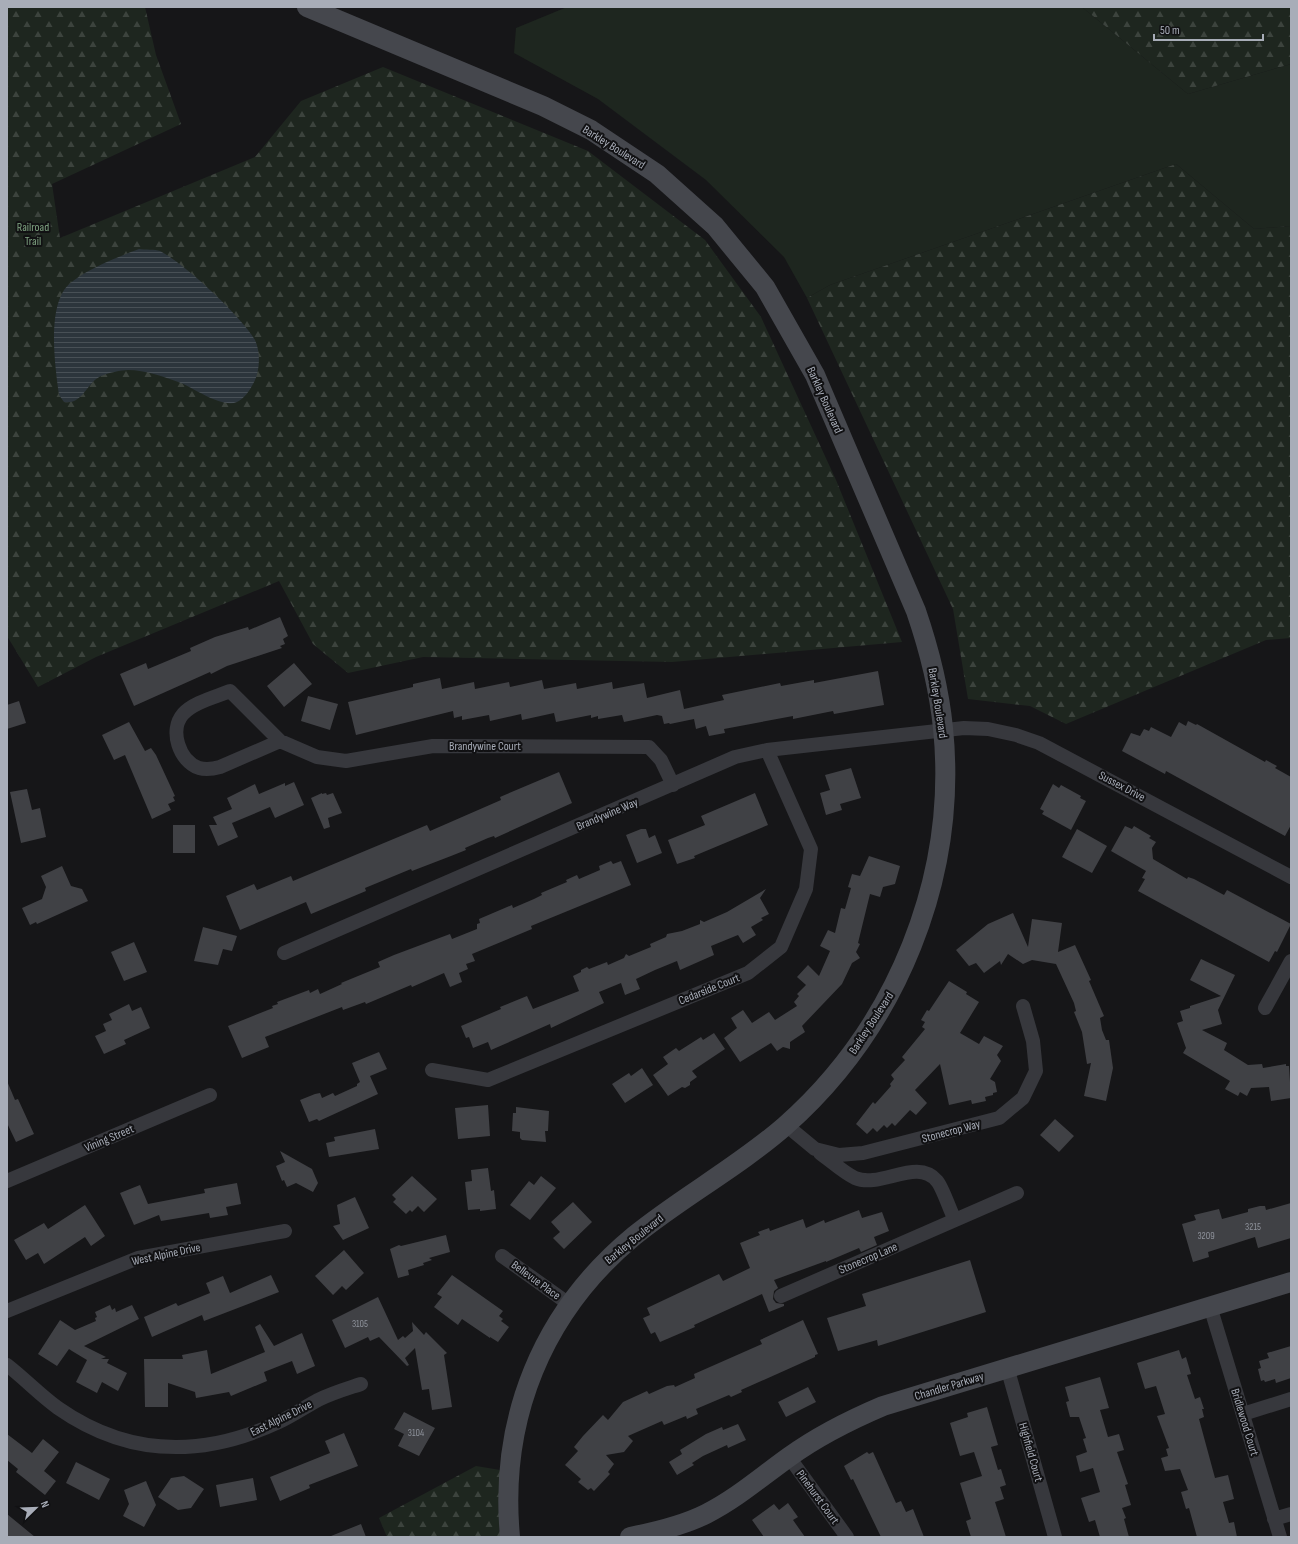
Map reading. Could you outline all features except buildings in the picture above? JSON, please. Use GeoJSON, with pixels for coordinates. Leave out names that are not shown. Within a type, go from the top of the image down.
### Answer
{"type":"FeatureCollection","features":[{"type":"Feature","properties":{"kind":"main road","name":"Barkley Boulevard"},"geometry":{"type":"LineString","coordinates":[[307,7],[543,106],[591,130],[657,174],[715,226],[765,287],[815,375],[916,611],[934,673],[943,729],[946,785],[943,826],[937,861],[930,892],[905,965],[888,998],[860,1042],[830,1080],[786,1125],[636,1234],[598,1269],[569,1304],[537,1360],[522,1398],[509,1466],[508,1500],[510,1537]]}},
{"type":"Feature","properties":{"kind":"main road","name":"Chandler Parkway"},"geometry":{"type":"LineString","coordinates":[[639,1536],[684,1523],[705,1514],[737,1496],[820,1436],[883,1406],[1291,1282]]}},
{"type":"Feature","properties":{"kind":"street","name":"Brandywine Court"},"geometry":{"type":"LineString","coordinates":[[280,741],[211,770],[200,768],[185,758],[177,742],[176,733],[178,723],[183,714],[191,708],[230,691],[280,741],[317,757],[346,761],[433,746],[649,747],[661,760],[673,785]]}},
{"type":"Feature","properties":{"kind":"street","name":"Brandywine Way"},"geometry":{"type":"LineString","coordinates":[[284,953],[735,757],[767,750],[943,729]]}},
{"type":"Feature","properties":{"kind":"street","name":"Sussex Drive"},"geometry":{"type":"LineString","coordinates":[[943,729],[988,729],[1039,742],[1291,877]]}},
{"type":"Feature","properties":{"kind":"street","name":"Cedarside Court"},"geometry":{"type":"LineString","coordinates":[[432,1070],[488,1080],[748,973],[781,947],[806,889],[811,849],[767,750]]}},
{"type":"Feature","properties":{"kind":"street"},"geometry":{"type":"LineString","coordinates":[[1266,1008],[1291,961]]}},
{"type":"Feature","properties":{"kind":"street","name":"Stonecrop Way"},"geometry":{"type":"LineString","coordinates":[[786,1125],[815,1149],[839,1155],[863,1154],[999,1118],[1023,1098],[1036,1071],[1033,1041],[1024,1006]]}},
{"type":"Feature","properties":{"kind":"street","name":"Vining Street"},"geometry":{"type":"LineString","coordinates":[[7,1181],[210,1095]]}},
{"type":"Feature","properties":{"kind":"street"},"geometry":{"type":"LineString","coordinates":[[815,1149],[856,1178],[872,1181],[913,1171],[925,1174],[937,1181],[954,1220]]}},
{"type":"Feature","properties":{"kind":"street","name":"Stonecrop Lane"},"geometry":{"type":"LineString","coordinates":[[782,1296],[1017,1193]]}},
{"type":"Feature","properties":{"kind":"street","name":"West Alpine Drive"},"geometry":{"type":"LineString","coordinates":[[7,1311],[138,1258],[285,1231]]}},
{"type":"Feature","properties":{"kind":"street","name":"Bellevue Place"},"geometry":{"type":"LineString","coordinates":[[502,1256],[569,1304]]}},
{"type":"Feature","properties":{"kind":"street","name":"Bridlewood Court"},"geometry":{"type":"LineString","coordinates":[[1210,1306],[1280,1537]]}},
{"type":"Feature","properties":{"kind":"street","name":"East Alpine Drive"},"geometry":{"type":"LineString","coordinates":[[7,1365],[56,1407],[94,1430],[131,1442],[167,1448],[204,1446],[249,1434],[279,1422],[331,1394],[361,1384]]}},
{"type":"Feature","properties":{"kind":"street","name":"Highfield Court"},"geometry":{"type":"LineString","coordinates":[[1008,1367],[1055,1537]]}},
{"type":"Feature","properties":{"kind":"street"},"geometry":{"type":"LineString","coordinates":[[1243,1414],[1291,1399]]}},
{"type":"Feature","properties":{"kind":"street","name":"Pinehurst Court"},"geometry":{"type":"LineString","coordinates":[[790,1457],[847,1537]]}},
{"type":"Feature","properties":{"kind":"street"},"geometry":{"type":"LineString","coordinates":[[1274,1519],[1291,1514]]}},
{"type":"Feature","properties":{"kind":"green space","name":"Railroad Trail"},"geometry":{"type":"Polygon","coordinates":[[[7,7],[145,7],[156,55],[181,124],[52,184],[60,238],[255,157],[301,101],[383,67],[588,151],[705,240],[761,317],[836,480],[902,642],[672,662],[423,657],[348,673],[313,644],[279,581],[96,657],[38,687],[7,636],[7,7]]]}},
{"type":"Feature","properties":{"kind":"green space"},"geometry":{"type":"Polygon","coordinates":[[[567,7],[1082,7],[1188,94],[1291,64],[1291,226],[1254,229],[1176,164],[830,285],[807,298],[784,257],[706,180],[598,99],[514,53],[516,28],[567,7]]]}},
{"type":"Feature","properties":{"kind":"green space"},"geometry":{"type":"Polygon","coordinates":[[[1082,7],[1291,7],[1291,64],[1188,94],[1082,7]]]}},
{"type":"Feature","properties":{"kind":"green space"},"geometry":{"type":"Polygon","coordinates":[[[1176,164],[1254,229],[1291,226],[1291,638],[1266,640],[1066,724],[1030,706],[968,699],[953,609],[807,298],[830,285],[1176,164]]]}},
{"type":"Feature","properties":{"kind":"green space"},"geometry":{"type":"Polygon","coordinates":[[[476,1466],[500,1470],[499,1528],[501,1537],[387,1537],[379,1518],[476,1466]]]}},
{"type":"Feature","properties":{"kind":"shaded area"},"geometry":{"type":"Polygon","coordinates":[[[139,249],[160,251],[183,267],[212,291],[238,318],[255,340],[259,356],[257,374],[250,389],[240,401],[231,403],[216,400],[168,378],[135,370],[114,372],[101,376],[92,383],[80,397],[70,402],[64,402],[59,395],[54,327],[59,300],[64,290],[78,277],[88,271],[139,249]]]}}]}
